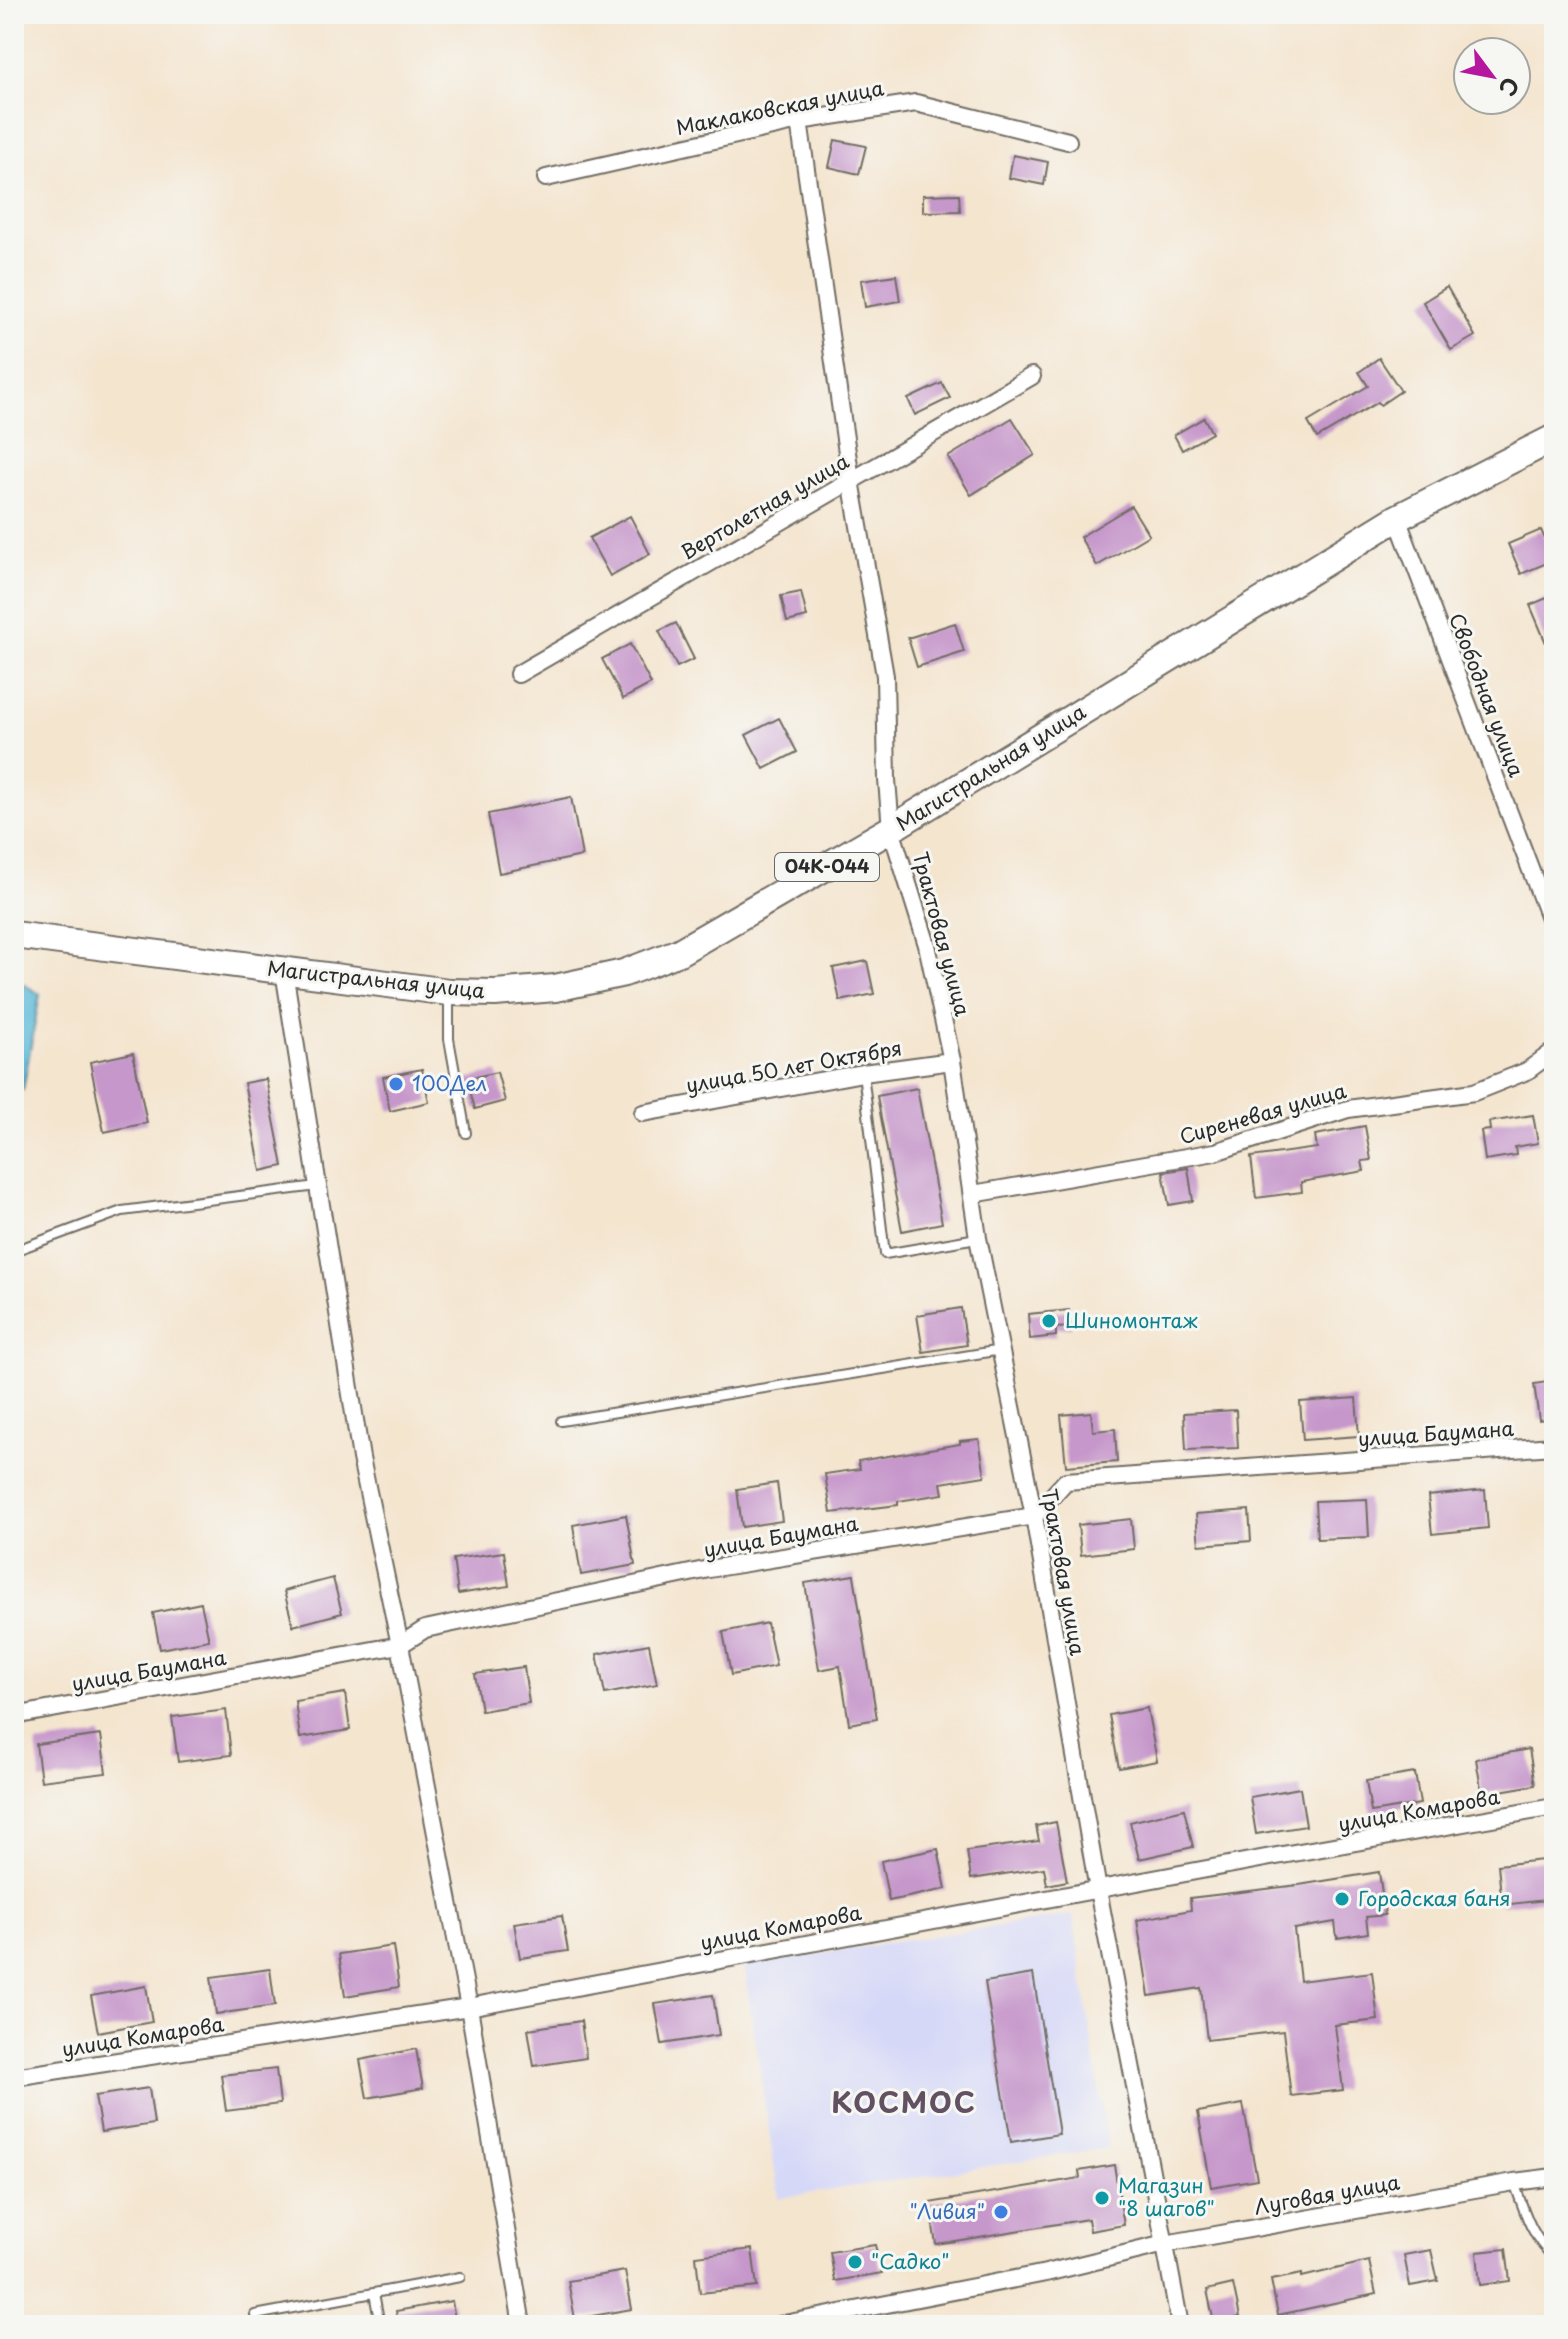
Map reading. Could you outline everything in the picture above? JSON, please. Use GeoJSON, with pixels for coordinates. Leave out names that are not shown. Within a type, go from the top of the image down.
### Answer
{"type":"FeatureCollection","features":[{"type":"Feature","properties":{"kind":"main road","name":"Магистральная улица"},"geometry":{"type":"LineString","coordinates":[[14,935],[449,992],[495,993],[555,988],[638,968],[679,952],[891,829],[1397,518],[1554,438]]}},
{"type":"Feature","properties":{"kind":"street","name":"Маклаковская улица"},"geometry":{"type":"LineString","coordinates":[[546,178],[799,121],[916,103],[1068,141]]}},
{"type":"Feature","properties":{"kind":"street","name":"Трактовая улица"},"geometry":{"type":"LineString","coordinates":[[799,121],[851,480],[885,676],[891,829],[927,945],[952,1061],[978,1238],[1034,1516],[1098,1890],[1180,2325]]}},
{"type":"Feature","properties":{"kind":"street","name":"Вертолетная улица"},"geometry":{"type":"LineString","coordinates":[[518,674],[1032,376]]}},
{"type":"Feature","properties":{"kind":"street","name":"Свободная улица"},"geometry":{"type":"LineString","coordinates":[[1397,518],[1554,931]]}},
{"type":"Feature","properties":{"kind":"street"},"geometry":{"type":"LineString","coordinates":[[284,971],[361,1458],[469,2007],[522,2325]]}},
{"type":"Feature","properties":{"kind":"street","name":"Сиреневая улица"},"geometry":{"type":"LineString","coordinates":[[973,1194],[1215,1152],[1348,1109],[1474,1092],[1527,1071],[1554,1051]]}},
{"type":"Feature","properties":{"kind":"street","name":"улица 50 лет Октября"},"geometry":{"type":"LineString","coordinates":[[643,1113],[863,1073],[952,1061]]}},
{"type":"Feature","properties":{"kind":"street","name":"улица Баумана"},"geometry":{"type":"LineString","coordinates":[[14,1716],[400,1645],[425,1629],[709,1569],[1034,1516],[1066,1481],[1554,1446]]}},
{"type":"Feature","properties":{"kind":"street","name":"улица Комарова"},"geometry":{"type":"LineString","coordinates":[[14,2077],[469,2007],[1554,1807]]}},
{"type":"Feature","properties":{"kind":"street","name":"Луговая улица"},"geometry":{"type":"LineString","coordinates":[[779,2325],[1046,2273],[1165,2244],[1554,2177]]}},
{"type":"Feature","properties":{"kind":"lane"},"geometry":{"type":"LineString","coordinates":[[449,992],[449,1039],[466,1133]]}},
{"type":"Feature","properties":{"kind":"lane"},"geometry":{"type":"LineString","coordinates":[[863,1073],[885,1254],[978,1238]]}},
{"type":"Feature","properties":{"kind":"lane"},"geometry":{"type":"LineString","coordinates":[[14,1251],[122,1211],[317,1186]]}},
{"type":"Feature","properties":{"kind":"lane"},"geometry":{"type":"LineString","coordinates":[[561,1421],[1001,1350]]}},
{"type":"Feature","properties":{"kind":"lane"},"geometry":{"type":"LineString","coordinates":[[1514,2182],[1543,2248],[1554,2257]]}},
{"type":"Feature","properties":{"kind":"lane"},"geometry":{"type":"LineString","coordinates":[[255,2315],[460,2277]]}},
{"type":"Feature","properties":{"kind":"lane"},"geometry":{"type":"LineString","coordinates":[[374,2293],[380,2325]]}},
{"type":"Feature","properties":{"kind":"shaded area"},"geometry":{"type":"Polygon","coordinates":[[[1073,1915],[1108,2148],[779,2198],[744,1965],[1073,1915]]]}},
{"type":"Feature","properties":{"kind":"water"},"geometry":{"type":"Polygon","coordinates":[[[23,984],[40,994],[23,1090],[14,1090],[14,986],[23,984]]]}},
{"type":"Feature","properties":{"kind":"building"},"geometry":{"type":"Polygon","coordinates":[[[835,140],[866,146],[859,174],[829,167],[835,140]]]}},
{"type":"Feature","properties":{"kind":"building"},"geometry":{"type":"Polygon","coordinates":[[[1013,155],[1048,162],[1044,185],[1009,178],[1013,155]]]}},
{"type":"Feature","properties":{"kind":"building"},"geometry":{"type":"Polygon","coordinates":[[[959,194],[960,211],[923,212],[923,195],[959,194]]]}},
{"type":"Feature","properties":{"kind":"building"},"geometry":{"type":"Polygon","coordinates":[[[896,275],[900,301],[865,307],[861,280],[896,275]]]}},
{"type":"Feature","properties":{"kind":"building"},"geometry":{"type":"Polygon","coordinates":[[[1447,287],[1475,336],[1451,350],[1423,302],[1447,287]]]}},
{"type":"Feature","properties":{"kind":"building"},"geometry":{"type":"Polygon","coordinates":[[[1379,358],[1401,391],[1317,438],[1308,422],[1368,386],[1359,372],[1379,358]]]}},
{"type":"Feature","properties":{"kind":"building"},"geometry":{"type":"Polygon","coordinates":[[[942,383],[950,398],[915,415],[908,399],[942,383]]]}},
{"type":"Feature","properties":{"kind":"building"},"geometry":{"type":"Polygon","coordinates":[[[1012,418],[1035,455],[971,495],[948,457],[1012,418]]]}},
{"type":"Feature","properties":{"kind":"building"},"geometry":{"type":"Polygon","coordinates":[[[1204,418],[1212,433],[1182,450],[1174,435],[1204,418]]]}},
{"type":"Feature","properties":{"kind":"building"},"geometry":{"type":"Polygon","coordinates":[[[1131,506],[1149,535],[1097,566],[1080,537],[1131,506]]]}},
{"type":"Feature","properties":{"kind":"building"},"geometry":{"type":"Polygon","coordinates":[[[630,516],[650,554],[610,576],[589,538],[630,516]]]}},
{"type":"Feature","properties":{"kind":"building"},"geometry":{"type":"Polygon","coordinates":[[[1541,530],[1554,560],[1521,574],[1508,544],[1541,530]]]}},
{"type":"Feature","properties":{"kind":"building"},"geometry":{"type":"Polygon","coordinates":[[[801,592],[807,617],[787,622],[781,596],[801,592]]]}},
{"type":"Feature","properties":{"kind":"building"},"geometry":{"type":"Polygon","coordinates":[[[1554,595],[1554,662],[1530,605],[1554,595]]]}},
{"type":"Feature","properties":{"kind":"building"},"geometry":{"type":"Polygon","coordinates":[[[676,623],[694,659],[677,667],[659,631],[676,623]]]}},
{"type":"Feature","properties":{"kind":"building"},"geometry":{"type":"Polygon","coordinates":[[[955,623],[964,652],[917,667],[908,638],[955,623]]]}},
{"type":"Feature","properties":{"kind":"building"},"geometry":{"type":"Polygon","coordinates":[[[630,644],[651,684],[623,699],[602,659],[630,644]]]}},
{"type":"Feature","properties":{"kind":"building"},"geometry":{"type":"Polygon","coordinates":[[[779,718],[797,752],[764,769],[746,735],[779,718]]]}},
{"type":"Feature","properties":{"kind":"building"},"geometry":{"type":"Polygon","coordinates":[[[571,797],[582,856],[499,873],[488,814],[571,797]]]}},
{"type":"Feature","properties":{"kind":"building"},"geometry":{"type":"Polygon","coordinates":[[[867,961],[874,994],[840,1001],[833,968],[867,961]]]}},
{"type":"Feature","properties":{"kind":"building"},"geometry":{"type":"Polygon","coordinates":[[[133,1053],[147,1123],[104,1132],[90,1062],[133,1053]]]}},
{"type":"Feature","properties":{"kind":"building"},"geometry":{"type":"Polygon","coordinates":[[[422,1069],[429,1102],[390,1111],[383,1077],[422,1069]]]}},
{"type":"Feature","properties":{"kind":"building"},"geometry":{"type":"Polygon","coordinates":[[[497,1072],[505,1101],[475,1109],[467,1079],[497,1072]]]}},
{"type":"Feature","properties":{"kind":"building"},"geometry":{"type":"Polygon","coordinates":[[[266,1079],[283,1166],[261,1171],[244,1083],[266,1079]]]}},
{"type":"Feature","properties":{"kind":"building"},"geometry":{"type":"Polygon","coordinates":[[[917,1088],[942,1223],[902,1231],[877,1096],[917,1088]]]}},
{"type":"Feature","properties":{"kind":"building"},"geometry":{"type":"Polygon","coordinates":[[[1533,1115],[1538,1143],[1515,1147],[1516,1155],[1485,1160],[1481,1131],[1490,1130],[1489,1122],[1533,1115]]]}},
{"type":"Feature","properties":{"kind":"building"},"geometry":{"type":"Polygon","coordinates":[[[1365,1126],[1371,1160],[1362,1161],[1364,1171],[1301,1182],[1302,1192],[1256,1198],[1251,1157],[1317,1148],[1315,1135],[1365,1126]]]}},
{"type":"Feature","properties":{"kind":"building"},"geometry":{"type":"Polygon","coordinates":[[[1188,1168],[1193,1201],[1169,1205],[1163,1172],[1188,1168]]]}},
{"type":"Feature","properties":{"kind":"building"},"geometry":{"type":"Polygon","coordinates":[[[961,1308],[967,1345],[923,1352],[917,1315],[961,1308]]]}},
{"type":"Feature","properties":{"kind":"building","name":"Шиномонтаж"},"geometry":{"type":"Polygon","coordinates":[[[1069,1310],[1071,1327],[1056,1328],[1056,1336],[1030,1339],[1028,1314],[1069,1310]]]}},
{"type":"Feature","properties":{"kind":"building"},"geometry":{"type":"Polygon","coordinates":[[[1554,1381],[1554,1418],[1539,1420],[1534,1384],[1554,1381]]]}},
{"type":"Feature","properties":{"kind":"building"},"geometry":{"type":"Polygon","coordinates":[[[1356,1398],[1359,1436],[1303,1440],[1300,1402],[1356,1398]]]}},
{"type":"Feature","properties":{"kind":"building"},"geometry":{"type":"Polygon","coordinates":[[[1236,1410],[1238,1448],[1186,1450],[1184,1413],[1236,1410]]]}},
{"type":"Feature","properties":{"kind":"building"},"geometry":{"type":"Polygon","coordinates":[[[1091,1412],[1093,1431],[1115,1429],[1117,1462],[1066,1466],[1061,1415],[1091,1412]]]}},
{"type":"Feature","properties":{"kind":"building"},"geometry":{"type":"Polygon","coordinates":[[[979,1439],[985,1476],[941,1483],[943,1494],[898,1501],[898,1505],[831,1513],[825,1474],[860,1469],[858,1461],[979,1439]]]}},
{"type":"Feature","properties":{"kind":"building"},"geometry":{"type":"Polygon","coordinates":[[[777,1483],[782,1521],[742,1527],[737,1489],[777,1483]]]}},
{"type":"Feature","properties":{"kind":"building"},"geometry":{"type":"Polygon","coordinates":[[[1485,1490],[1488,1528],[1432,1534],[1428,1496],[1485,1490]]]}},
{"type":"Feature","properties":{"kind":"building"},"geometry":{"type":"Polygon","coordinates":[[[1367,1499],[1369,1537],[1317,1539],[1315,1501],[1367,1499]]]}},
{"type":"Feature","properties":{"kind":"building"},"geometry":{"type":"Polygon","coordinates":[[[1249,1510],[1251,1541],[1199,1545],[1196,1514],[1249,1510]]]}},
{"type":"Feature","properties":{"kind":"building"},"geometry":{"type":"Polygon","coordinates":[[[626,1515],[635,1565],[581,1575],[573,1525],[626,1515]]]}},
{"type":"Feature","properties":{"kind":"building"},"geometry":{"type":"Polygon","coordinates":[[[1131,1519],[1134,1549],[1081,1555],[1078,1525],[1131,1519]]]}},
{"type":"Feature","properties":{"kind":"building"},"geometry":{"type":"Polygon","coordinates":[[[504,1552],[509,1586],[458,1594],[453,1559],[504,1552]]]}},
{"type":"Feature","properties":{"kind":"building"},"geometry":{"type":"Polygon","coordinates":[[[854,1575],[877,1719],[849,1724],[840,1666],[819,1670],[805,1583],[854,1575]]]}},
{"type":"Feature","properties":{"kind":"building"},"geometry":{"type":"Polygon","coordinates":[[[333,1578],[342,1613],[293,1626],[284,1591],[333,1578]]]}},
{"type":"Feature","properties":{"kind":"building"},"geometry":{"type":"Polygon","coordinates":[[[201,1603],[209,1640],[160,1649],[153,1613],[201,1603]]]}},
{"type":"Feature","properties":{"kind":"building"},"geometry":{"type":"Polygon","coordinates":[[[767,1623],[776,1666],[731,1675],[723,1632],[767,1623]]]}},
{"type":"Feature","properties":{"kind":"building"},"geometry":{"type":"Polygon","coordinates":[[[649,1644],[657,1684],[605,1694],[597,1654],[649,1644]]]}},
{"type":"Feature","properties":{"kind":"building"},"geometry":{"type":"Polygon","coordinates":[[[524,1667],[529,1703],[481,1711],[475,1674],[524,1667]]]}},
{"type":"Feature","properties":{"kind":"building"},"geometry":{"type":"Polygon","coordinates":[[[345,1693],[350,1730],[300,1738],[295,1701],[345,1693]]]}},
{"type":"Feature","properties":{"kind":"building"},"geometry":{"type":"Polygon","coordinates":[[[1147,1708],[1157,1761],[1119,1768],[1109,1715],[1147,1708]]]}},
{"type":"Feature","properties":{"kind":"building"},"geometry":{"type":"Polygon","coordinates":[[[226,1710],[231,1755],[178,1762],[172,1717],[226,1710]]]}},
{"type":"Feature","properties":{"kind":"building"},"geometry":{"type":"Polygon","coordinates":[[[101,1735],[106,1773],[41,1781],[36,1744],[101,1735]]]}},
{"type":"Feature","properties":{"kind":"building"},"geometry":{"type":"Polygon","coordinates":[[[1529,1749],[1535,1785],[1482,1794],[1476,1759],[1529,1749]]]}},
{"type":"Feature","properties":{"kind":"building"},"geometry":{"type":"Polygon","coordinates":[[[1415,1773],[1420,1804],[1371,1812],[1366,1781],[1415,1773]]]}},
{"type":"Feature","properties":{"kind":"building"},"geometry":{"type":"Polygon","coordinates":[[[1300,1788],[1306,1826],[1256,1834],[1250,1797],[1300,1788]]]}},
{"type":"Feature","properties":{"kind":"building"},"geometry":{"type":"Polygon","coordinates":[[[1184,1809],[1193,1847],[1139,1859],[1130,1822],[1184,1809]]]}},
{"type":"Feature","properties":{"kind":"building"},"geometry":{"type":"Polygon","coordinates":[[[1056,1822],[1067,1881],[1047,1885],[1044,1868],[971,1879],[967,1851],[1039,1841],[1036,1826],[1056,1822]]]}},
{"type":"Feature","properties":{"kind":"building"},"geometry":{"type":"Polygon","coordinates":[[[938,1849],[946,1889],[889,1901],[881,1861],[938,1849]]]}},
{"type":"Feature","properties":{"kind":"building"},"geometry":{"type":"Polygon","coordinates":[[[1552,1859],[1554,1899],[1502,1905],[1498,1865],[1552,1859]]]}},
{"type":"Feature","properties":{"kind":"building"},"geometry":{"type":"Polygon","coordinates":[[[1379,1872],[1385,1915],[1366,1917],[1368,1933],[1337,1938],[1335,1922],[1294,1929],[1300,1981],[1372,1972],[1378,2020],[1335,2025],[1343,2090],[1291,2096],[1283,2031],[1207,2040],[1201,1988],[1149,1996],[1137,1920],[1191,1910],[1190,1898],[1379,1872]]]}},
{"type":"Feature","properties":{"kind":"building"},"geometry":{"type":"Polygon","coordinates":[[[562,1916],[568,1951],[520,1958],[514,1923],[562,1916]]]}},
{"type":"Feature","properties":{"kind":"building"},"geometry":{"type":"Polygon","coordinates":[[[393,1946],[399,1987],[345,1996],[339,1954],[393,1946]]]}},
{"type":"Feature","properties":{"kind":"building"},"geometry":{"type":"Polygon","coordinates":[[[270,1969],[275,2006],[216,2014],[211,1977],[270,1969]]]}},
{"type":"Feature","properties":{"kind":"building"},"geometry":{"type":"Polygon","coordinates":[[[1033,1974],[1059,2134],[1011,2142],[985,1982],[1033,1974]]]}},
{"type":"Feature","properties":{"kind":"building"},"geometry":{"type":"Polygon","coordinates":[[[146,1986],[152,2022],[98,2032],[91,1996],[146,1986]]]}},
{"type":"Feature","properties":{"kind":"building"},"geometry":{"type":"Polygon","coordinates":[[[713,1995],[719,2035],[662,2044],[655,2004],[713,1995]]]}},
{"type":"Feature","properties":{"kind":"building"},"geometry":{"type":"Polygon","coordinates":[[[581,2021],[586,2058],[534,2066],[528,2029],[581,2021]]]}},
{"type":"Feature","properties":{"kind":"building"},"geometry":{"type":"Polygon","coordinates":[[[416,2049],[423,2088],[367,2098],[360,2060],[416,2049]]]}},
{"type":"Feature","properties":{"kind":"building"},"geometry":{"type":"Polygon","coordinates":[[[276,2069],[280,2104],[226,2111],[221,2075],[276,2069]]]}},
{"type":"Feature","properties":{"kind":"building"},"geometry":{"type":"Polygon","coordinates":[[[149,2088],[154,2124],[101,2132],[95,2096],[149,2088]]]}},
{"type":"Feature","properties":{"kind":"building"},"geometry":{"type":"Polygon","coordinates":[[[1243,2104],[1257,2179],[1211,2187],[1198,2112],[1243,2104]]]}},
{"type":"Feature","properties":{"kind":"building","name":"\"Ливия\""},"geometry":{"type":"Polygon","coordinates":[[[1114,2165],[1124,2225],[1090,2231],[1088,2219],[936,2244],[929,2203],[1080,2178],[1079,2171],[1114,2165]]]}},
{"type":"Feature","properties":{"kind":"building","name":"\"Садко\""},"geometry":{"type":"Polygon","coordinates":[[[875,2245],[882,2273],[835,2281],[830,2252],[875,2245]]]}},
{"type":"Feature","properties":{"kind":"building"},"geometry":{"type":"Polygon","coordinates":[[[752,2249],[757,2287],[700,2293],[696,2256],[752,2249]]]}},
{"type":"Feature","properties":{"kind":"building"},"geometry":{"type":"Polygon","coordinates":[[[1506,2249],[1510,2281],[1480,2285],[1477,2252],[1506,2249]]]}},
{"type":"Feature","properties":{"kind":"building"},"geometry":{"type":"Polygon","coordinates":[[[1431,2250],[1438,2281],[1410,2286],[1404,2255],[1431,2250]]]}},
{"type":"Feature","properties":{"kind":"building"},"geometry":{"type":"Polygon","coordinates":[[[1369,2261],[1376,2294],[1278,2315],[1271,2280],[1302,2274],[1302,2277],[1369,2261]]]}},
{"type":"Feature","properties":{"kind":"building"},"geometry":{"type":"Polygon","coordinates":[[[625,2271],[632,2309],[575,2319],[568,2281],[625,2271]]]}},
{"type":"Feature","properties":{"kind":"building"},"geometry":{"type":"Polygon","coordinates":[[[1233,2284],[1240,2317],[1214,2323],[1207,2290],[1233,2284]]]}},
{"type":"Feature","properties":{"kind":"building"},"geometry":{"type":"Polygon","coordinates":[[[452,2301],[456,2325],[398,2325],[396,2311],[452,2301]]]}},
{"type":"Feature","properties":{"kind":"place","name":"100Дел"},"geometry":{"type":"Point","coordinates":[396,1084]}},
{"type":"Feature","properties":{"kind":"place","name":"Шиномонтаж"},"geometry":{"type":"Point","coordinates":[1049,1321]}},
{"type":"Feature","properties":{"kind":"place","name":"Городская баня"},"geometry":{"type":"Point","coordinates":[1342,1899]}},
{"type":"Feature","properties":{"kind":"place","name":"Магазин \"8 шагов\""},"geometry":{"type":"Point","coordinates":[1102,2198]}},
{"type":"Feature","properties":{"kind":"place","name":"\"Ливия\""},"geometry":{"type":"Point","coordinates":[1001,2212]}},
{"type":"Feature","properties":{"kind":"place","name":"\"Садко\""},"geometry":{"type":"Point","coordinates":[855,2262]}},
{"type":"Feature","properties":{"kind":"district","name":"КОСМОС"},"geometry":{"type":"Point","coordinates":[904,2103]}}]}
